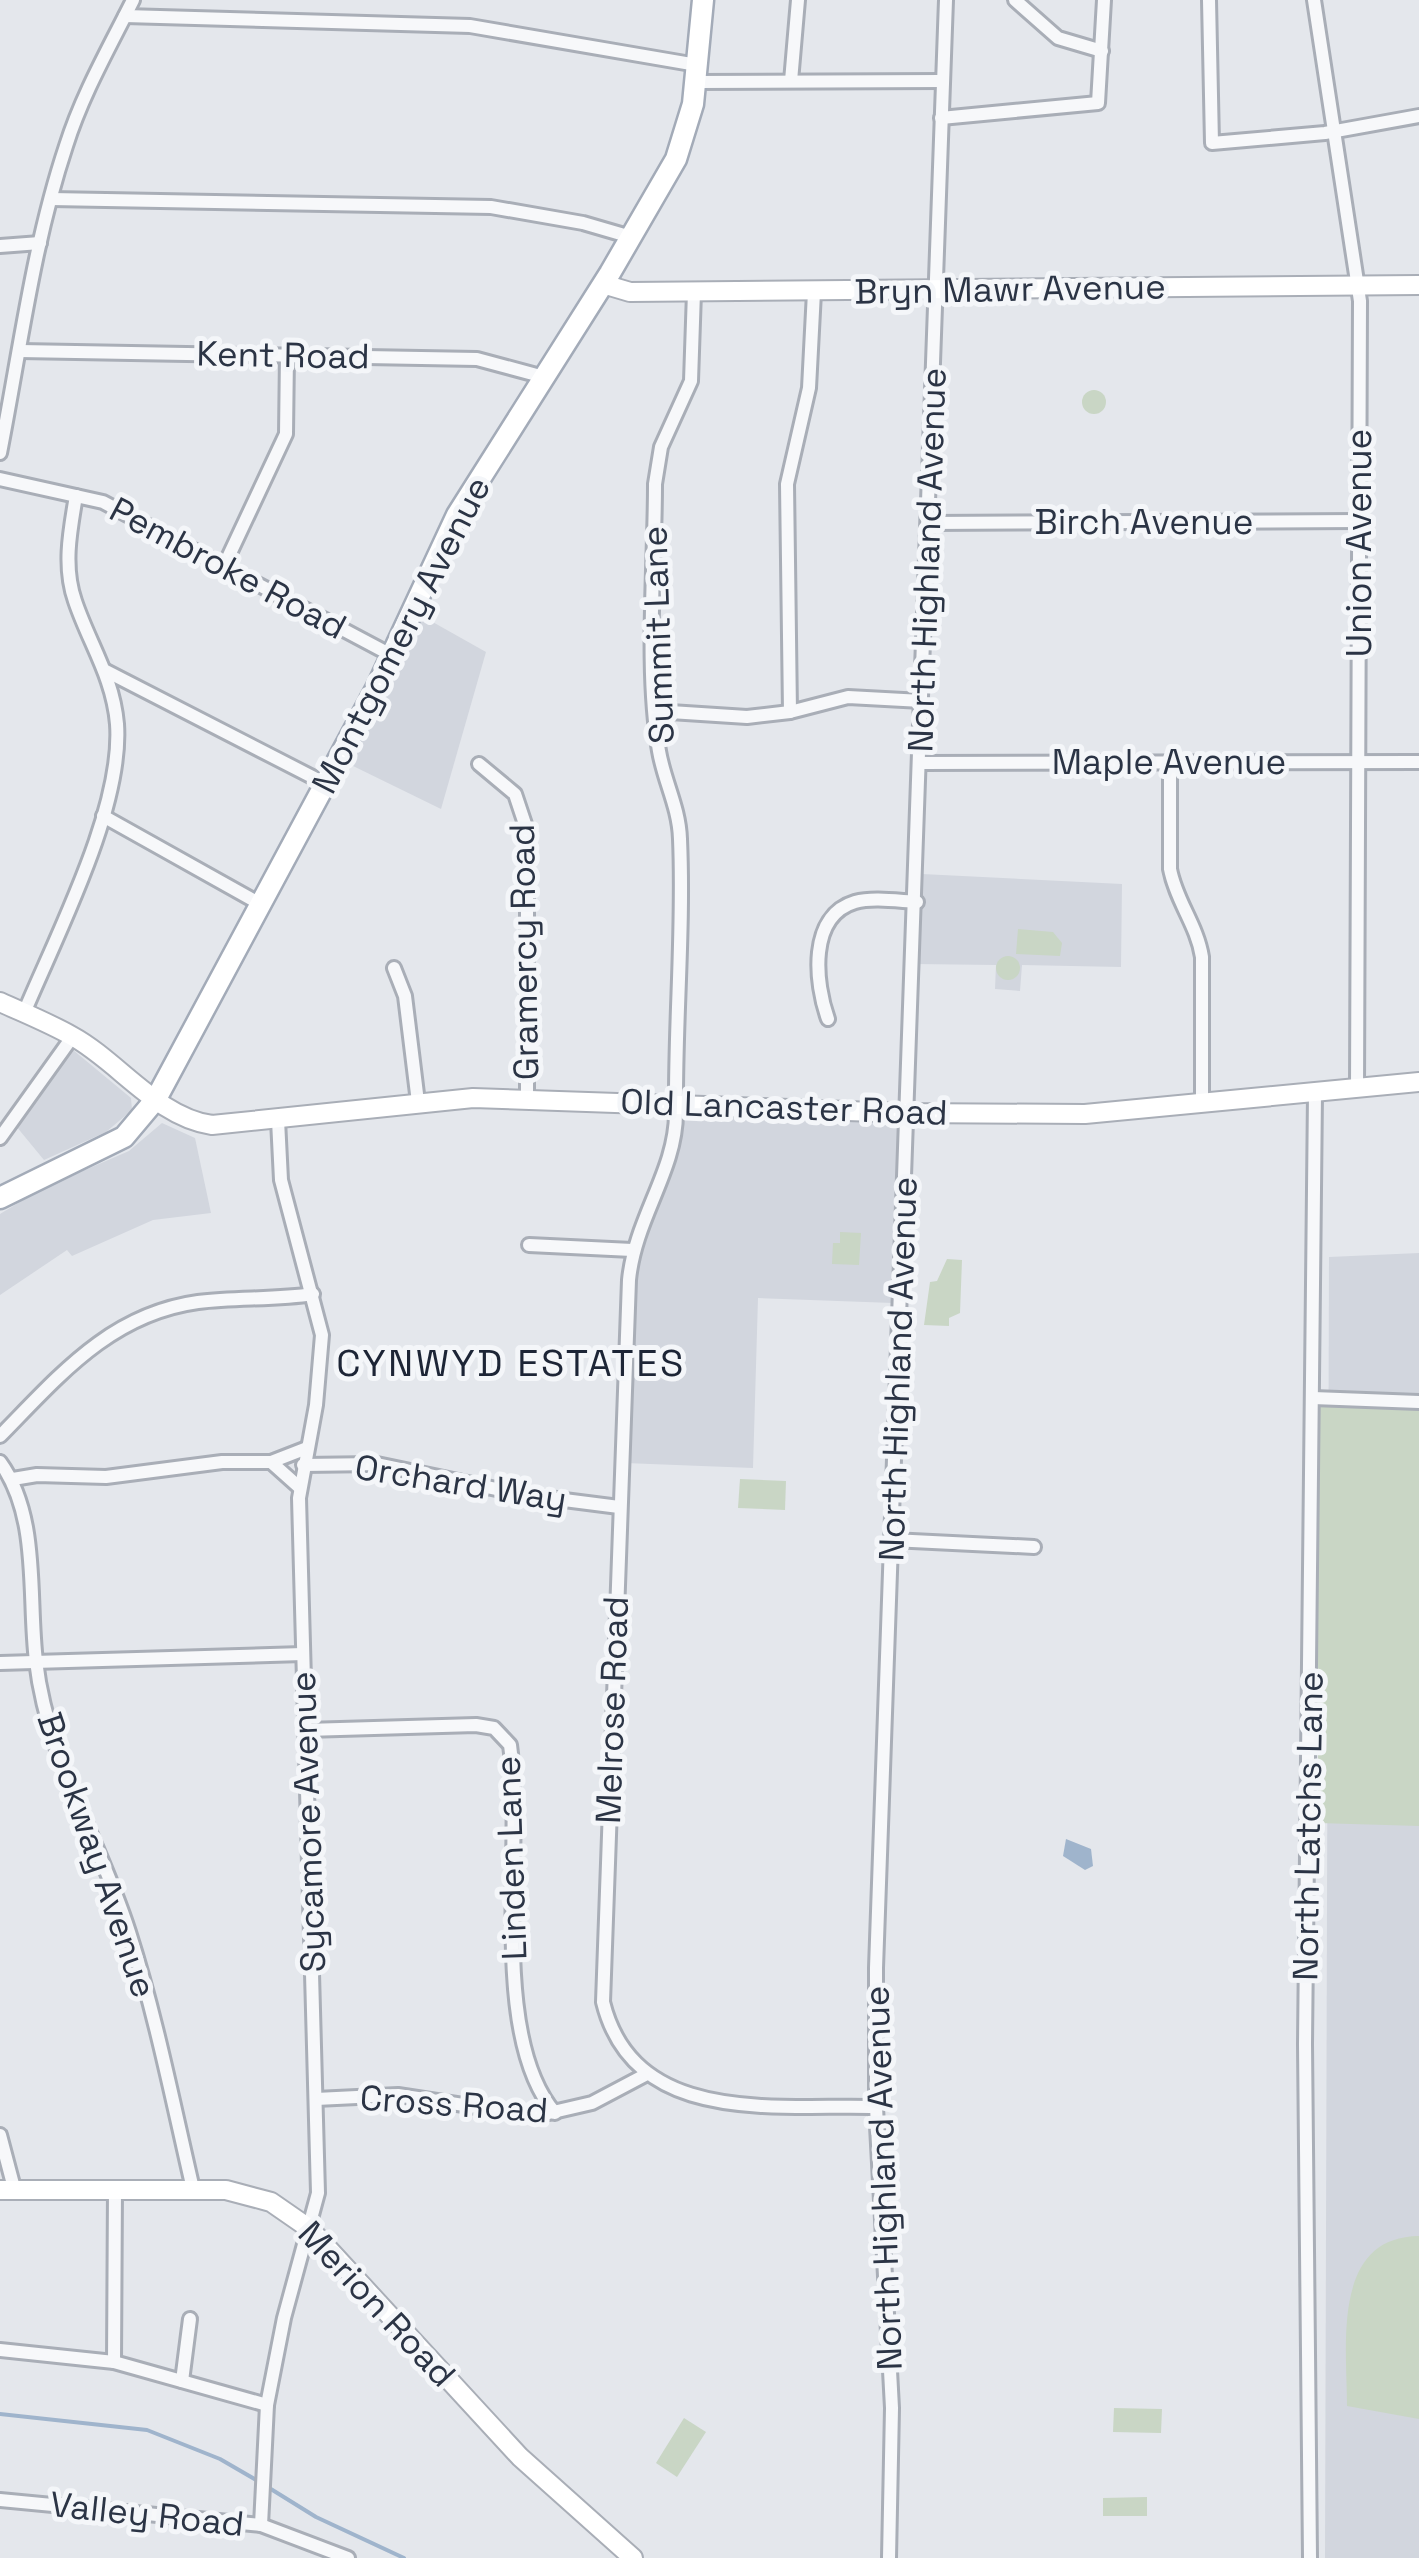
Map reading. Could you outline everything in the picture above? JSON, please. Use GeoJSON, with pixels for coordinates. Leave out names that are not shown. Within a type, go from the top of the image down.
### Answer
{"type":"FeatureCollection","features":[{"type":"Feature","properties":{"kind":"main road","name":"Montgomery Avenue"},"geometry":{"type":"LineString","coordinates":[[0,1198],[124,1137],[156,1099],[393,656],[457,515],[631,237],[684,142],[703,0]]}},
{"type":"Feature","properties":{"kind":"street"},"geometry":{"type":"LineString","coordinates":[[1,443],[51,199],[74,122],[132,0]]}},
{"type":"Feature","properties":{"kind":"street"},"geometry":{"type":"LineString","coordinates":[[790,81],[798,0]]}},
{"type":"Feature","properties":{"kind":"street","name":"North Highland Avenue"},"geometry":{"type":"LineString","coordinates":[[889,2558],[892,2408],[876,2107],[876,1968],[904,1113],[917,902],[946,0]]}},
{"type":"Feature","properties":{"kind":"street"},"geometry":{"type":"LineString","coordinates":[[1015,0],[1058,38],[1102,50]]}},
{"type":"Feature","properties":{"kind":"street"},"geometry":{"type":"LineString","coordinates":[[942,118],[1096,105],[1101,98],[1104,0]]}},
{"type":"Feature","properties":{"kind":"street"},"geometry":{"type":"LineString","coordinates":[[1209,0],[1212,142],[1335,130],[1419,116]]}},
{"type":"Feature","properties":{"kind":"street","name":"Union Avenue"},"geometry":{"type":"LineString","coordinates":[[1314,0],[1359,286],[1357,1089]]}},
{"type":"Feature","properties":{"kind":"street"},"geometry":{"type":"LineString","coordinates":[[125,16],[470,26],[696,74],[790,81],[943,82]]}},
{"type":"Feature","properties":{"kind":"street"},"geometry":{"type":"LineString","coordinates":[[51,199],[491,207],[583,223],[631,237]]}},
{"type":"Feature","properties":{"kind":"street"},"geometry":{"type":"LineString","coordinates":[[0,246],[40,243]]}},
{"type":"Feature","properties":{"kind":"street","name":"Bryn Mawr Avenue"},"geometry":{"type":"LineString","coordinates":[[602,284],[617,292],[1419,286]]}},
{"type":"Feature","properties":{"kind":"street","name":"Summit Lane"},"geometry":{"type":"LineString","coordinates":[[674,1103],[680,833],[676,799],[659,754],[655,711],[654,484],[661,447],[688,392],[694,292]]}},
{"type":"Feature","properties":{"kind":"street"},"geometry":{"type":"LineString","coordinates":[[790,712],[787,484],[810,388],[814,292]]}},
{"type":"Feature","properties":{"kind":"street","name":"Kent Road"},"geometry":{"type":"LineString","coordinates":[[20,351],[477,359],[544,377]]}},
{"type":"Feature","properties":{"kind":"street"},"geometry":{"type":"LineString","coordinates":[[225,564],[286,434],[287,355]]}},
{"type":"Feature","properties":{"kind":"street","name":"Pembroke Road"},"geometry":{"type":"LineString","coordinates":[[0,480],[104,502],[393,656]]}},
{"type":"Feature","properties":{"kind":"street"},"geometry":{"type":"LineString","coordinates":[[24,1013],[104,816],[113,777],[117,724],[106,672],[74,600],[67,548],[76,496]]}},
{"type":"Feature","properties":{"kind":"street","name":"Birch Avenue"},"geometry":{"type":"LineString","coordinates":[[928,523],[1360,521]]}},
{"type":"Feature","properties":{"kind":"street"},"geometry":{"type":"LineString","coordinates":[[106,672],[326,784]]}},
{"type":"Feature","properties":{"kind":"street"},"geometry":{"type":"LineString","coordinates":[[655,711],[723,717],[790,712],[848,698],[922,702]]}},
{"type":"Feature","properties":{"kind":"street"},"geometry":{"type":"LineString","coordinates":[[1170,762],[1170,869],[1202,957],[1202,1104]]}},
{"type":"Feature","properties":{"kind":"street","name":"Maple Avenue"},"geometry":{"type":"LineString","coordinates":[[920,763],[1419,762]]}},
{"type":"Feature","properties":{"kind":"street","name":"Gramercy Road"},"geometry":{"type":"LineString","coordinates":[[479,764],[515,794],[527,830],[527,1098]]}},
{"type":"Feature","properties":{"kind":"street"},"geometry":{"type":"LineString","coordinates":[[104,816],[262,905]]}},
{"type":"Feature","properties":{"kind":"street"},"geometry":{"type":"LineString","coordinates":[[828,1019],[819,982],[820,947],[830,920],[858,902],[917,902]]}},
{"type":"Feature","properties":{"kind":"street"},"geometry":{"type":"LineString","coordinates":[[394,968],[405,996],[418,1102]]}},
{"type":"Feature","properties":{"kind":"street","name":"Old Lancaster Road"},"geometry":{"type":"LineString","coordinates":[[0,1002],[73,1036],[156,1099],[205,1124],[278,1120],[418,1102],[527,1098],[904,1113],[1086,1114],[1419,1082]]}},
{"type":"Feature","properties":{"kind":"street"},"geometry":{"type":"LineString","coordinates":[[0,1138],[73,1036]]}},
{"type":"Feature","properties":{"kind":"street","name":"North Latchs Lane"},"geometry":{"type":"LineString","coordinates":[[1310,2558],[1305,2044],[1314,1094]]}},
{"type":"Feature","properties":{"kind":"street","name":"Melrose Road"},"geometry":{"type":"LineString","coordinates":[[644,2075],[618,2040],[602,1989],[632,1250],[670,1154],[674,1103]]}},
{"type":"Feature","properties":{"kind":"street","name":"Sycamore Avenue"},"geometry":{"type":"LineString","coordinates":[[261,2526],[267,2405],[284,2318],[318,2193],[299,1488],[322,1366],[322,1325],[279,1174],[278,1120]]}},
{"type":"Feature","properties":{"kind":"street"},"geometry":{"type":"LineString","coordinates":[[529,1245],[632,1250]]}},
{"type":"Feature","properties":{"kind":"street"},"geometry":{"type":"LineString","coordinates":[[0,1436],[73,1360],[142,1316],[202,1302],[313,1294]]}},
{"type":"Feature","properties":{"kind":"street"},"geometry":{"type":"LineString","coordinates":[[1313,1398],[1419,1402]]}},
{"type":"Feature","properties":{"kind":"street","name":"Orchard Way"},"geometry":{"type":"LineString","coordinates":[[13,1480],[37,1475],[106,1477],[222,1462],[271,1462],[307,1448]]}},
{"type":"Feature","properties":{"kind":"street","name":"Brookway Avenue"},"geometry":{"type":"LineString","coordinates":[[0,1462],[13,1480],[31,1560],[36,1662],[54,1747],[128,1929],[158,2035],[192,2190]]}},
{"type":"Feature","properties":{"kind":"street"},"geometry":{"type":"LineString","coordinates":[[271,1462],[299,1488]]}},
{"type":"Feature","properties":{"kind":"street","name":"Orchard Way"},"geometry":{"type":"LineString","coordinates":[[303,1465],[377,1464],[525,1495],[620,1506]]}},
{"type":"Feature","properties":{"kind":"street"},"geometry":{"type":"LineString","coordinates":[[892,1540],[1034,1547]]}},
{"type":"Feature","properties":{"kind":"street"},"geometry":{"type":"LineString","coordinates":[[0,1663],[303,1654]]}},
{"type":"Feature","properties":{"kind":"street","name":"Linden Lane"},"geometry":{"type":"LineString","coordinates":[[306,1730],[476,1725],[494,1728],[510,1745],[518,2029],[537,2092],[554,2114]]}},
{"type":"Feature","properties":{"kind":"street"},"geometry":{"type":"LineString","coordinates":[[644,2075],[702,2099],[876,2107]]}},
{"type":"Feature","properties":{"kind":"street","name":"Cross Road"},"geometry":{"type":"LineString","coordinates":[[316,2099],[398,2094],[526,2115],[554,2114],[592,2103],[644,2075]]}},
{"type":"Feature","properties":{"kind":"street"},"geometry":{"type":"LineString","coordinates":[[526,2115],[537,2092]]}},
{"type":"Feature","properties":{"kind":"street"},"geometry":{"type":"LineString","coordinates":[[0,2135],[7,2189]]}},
{"type":"Feature","properties":{"kind":"street","name":"Merion Road"},"geometry":{"type":"LineString","coordinates":[[7,2189],[246,2193],[286,2210],[310,2229],[520,2457],[633,2558]]}},
{"type":"Feature","properties":{"kind":"street"},"geometry":{"type":"LineString","coordinates":[[114,2362],[115,2190]]}},
{"type":"Feature","properties":{"kind":"street"},"geometry":{"type":"LineString","coordinates":[[286,2210],[303,2210],[318,2193]]}},
{"type":"Feature","properties":{"kind":"street"},"geometry":{"type":"LineString","coordinates":[[182,2381],[190,2319]]}},
{"type":"Feature","properties":{"kind":"street"},"geometry":{"type":"LineString","coordinates":[[0,2350],[114,2362],[267,2405]]}},
{"type":"Feature","properties":{"kind":"street","name":"Valley Road"},"geometry":{"type":"LineString","coordinates":[[0,2500],[261,2526],[348,2558]]}},
{"type":"Feature","properties":{"kind":"shaded area"},"geometry":{"type":"Polygon","coordinates":[[[422,616],[486,652],[441,809],[351,765],[422,616]]]}},
{"type":"Feature","properties":{"kind":"shaded area"},"geometry":{"type":"Polygon","coordinates":[[[922,874],[1122,884],[1121,967],[1022,965],[1020,991],[995,989],[996,965],[915,964],[922,874]]]}},
{"type":"Feature","properties":{"kind":"shaded area"},"geometry":{"type":"Polygon","coordinates":[[[73,1050],[131,1098],[132,1110],[106,1132],[44,1160],[16,1126],[73,1050]]]}},
{"type":"Feature","properties":{"kind":"shaded area"},"geometry":{"type":"Polygon","coordinates":[[[684,1115],[898,1120],[893,1303],[758,1298],[753,1468],[625,1463],[639,1254],[677,1150],[684,1115]]]}},
{"type":"Feature","properties":{"kind":"shaded area"},"geometry":{"type":"Polygon","coordinates":[[[162,1123],[195,1138],[211,1213],[153,1220],[72,1256],[67,1250],[0,1295],[0,1214],[41,1189],[129,1151],[162,1123]]]}},
{"type":"Feature","properties":{"kind":"shaded area"},"geometry":{"type":"Polygon","coordinates":[[[1419,1253],[1419,2558],[1325,2558],[1329,1257],[1419,1253]]]}},
{"type":"Feature","properties":{"kind":"green space"},"geometry":{"type":"Polygon","coordinates":[[[1094,390],[1106,402],[1094,414],[1082,402],[1094,390]]]}},
{"type":"Feature","properties":{"kind":"green space"},"geometry":{"type":"Polygon","coordinates":[[[1018,929],[1053,932],[1062,943],[1060,956],[1016,954],[1018,929]]]}},
{"type":"Feature","properties":{"kind":"green space"},"geometry":{"type":"Polygon","coordinates":[[[1008,956],[1020,968],[1008,980],[996,968],[1008,956]]]}},
{"type":"Feature","properties":{"kind":"green space"},"geometry":{"type":"Polygon","coordinates":[[[840,1232],[861,1233],[859,1265],[832,1264],[833,1243],[840,1243],[840,1232]]]}},
{"type":"Feature","properties":{"kind":"green space"},"geometry":{"type":"Polygon","coordinates":[[[947,1259],[962,1260],[960,1313],[949,1318],[949,1326],[924,1325],[930,1282],[937,1281],[947,1259]]]}},
{"type":"Feature","properties":{"kind":"green space"},"geometry":{"type":"Polygon","coordinates":[[[1318,1405],[1419,1407],[1419,1826],[1318,1823],[1318,1405]]]}},
{"type":"Feature","properties":{"kind":"green space"},"geometry":{"type":"Polygon","coordinates":[[[740,1479],[786,1481],[785,1510],[738,1508],[740,1479]]]}},
{"type":"Feature","properties":{"kind":"green space"},"geometry":{"type":"Polygon","coordinates":[[[1419,2236],[1419,2419],[1347,2406],[1347,2326],[1358,2274],[1371,2255],[1391,2241],[1419,2236]]]}},
{"type":"Feature","properties":{"kind":"green space"},"geometry":{"type":"Polygon","coordinates":[[[1114,2408],[1162,2409],[1161,2433],[1113,2432],[1114,2408]]]}},
{"type":"Feature","properties":{"kind":"green space"},"geometry":{"type":"Polygon","coordinates":[[[684,2418],[706,2432],[677,2477],[656,2463],[684,2418]]]}},
{"type":"Feature","properties":{"kind":"green space"},"geometry":{"type":"Polygon","coordinates":[[[1147,2497],[1147,2516],[1103,2516],[1103,2498],[1147,2497]]]}},
{"type":"Feature","properties":{"kind":"water"},"geometry":{"type":"Polygon","coordinates":[[[1066,1839],[1091,1849],[1093,1866],[1085,1870],[1063,1856],[1066,1839]]]}},
{"type":"Feature","properties":{"kind":"waterway"},"geometry":{"type":"LineString","coordinates":[[0,2414],[147,2430],[220,2459],[258,2481]]}},
{"type":"Feature","properties":{"kind":"waterway"},"geometry":{"type":"LineString","coordinates":[[266,2486],[316,2517],[404,2558]]}},
{"type":"Feature","properties":{"kind":"district","name":"CYNWYD ESTATES"},"geometry":{"type":"Point","coordinates":[511,1363]}}]}
